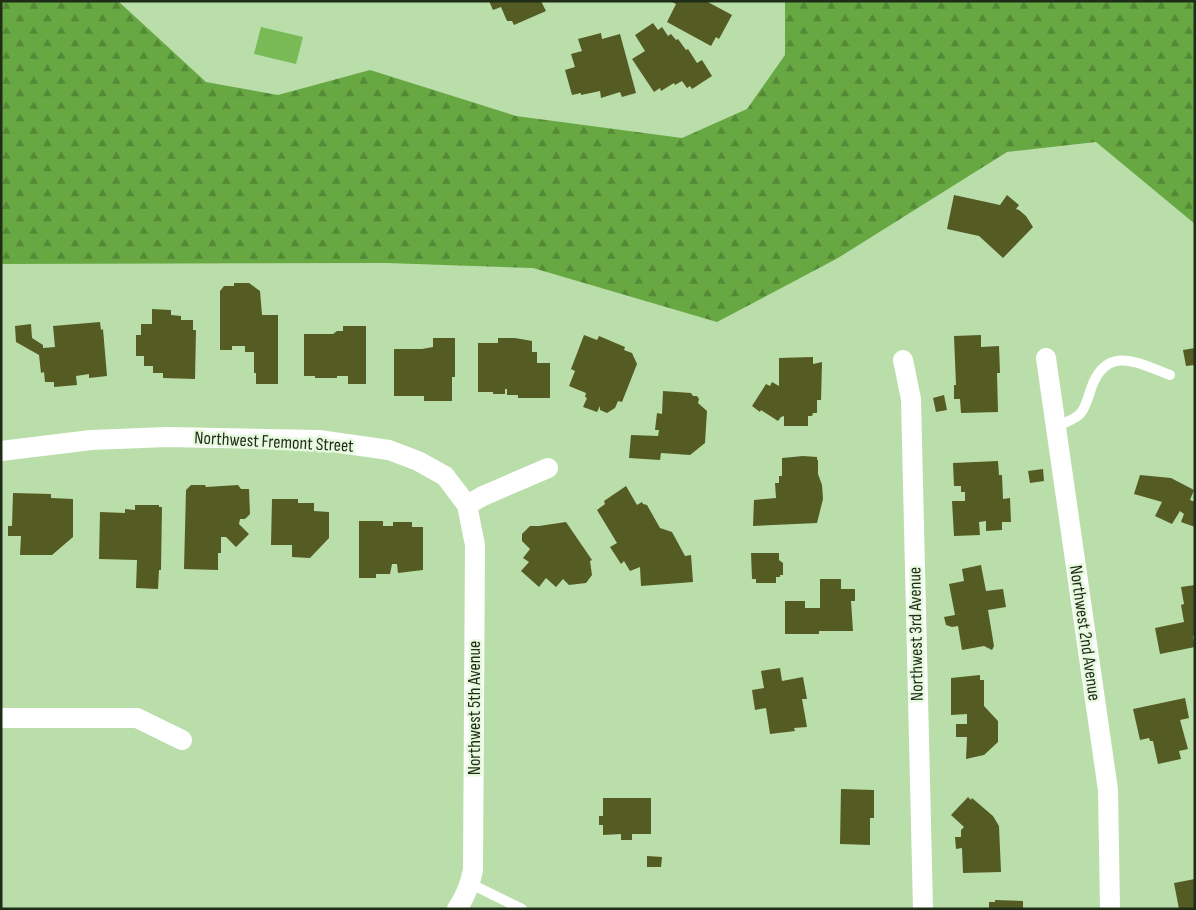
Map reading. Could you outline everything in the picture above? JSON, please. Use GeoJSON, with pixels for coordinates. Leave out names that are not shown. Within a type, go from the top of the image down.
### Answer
{"type":"FeatureCollection","features":[{"type":"Feature","properties":{"kind":"street","name":"Northwest 2nd Avenue"},"geometry":{"type":"LineString","coordinates":[[1046,358],[1108,790],[1110,909]]}},
{"type":"Feature","properties":{"kind":"street","name":"Northwest 3rd Avenue"},"geometry":{"type":"LineString","coordinates":[[903,360],[911,398],[923,909]]}},
{"type":"Feature","properties":{"kind":"street","name":"Northwest Fremont Street"},"geometry":{"type":"LineString","coordinates":[[1,451],[91,440],[167,437],[319,440],[389,450],[418,460],[445,476],[467,505]]}},
{"type":"Feature","properties":{"kind":"street"},"geometry":{"type":"LineString","coordinates":[[467,505],[483,496],[548,468]]}},
{"type":"Feature","properties":{"kind":"street","name":"Northwest 5th Avenue"},"geometry":{"type":"LineString","coordinates":[[457,909],[471,884],[473,870],[475,545],[467,505]]}},
{"type":"Feature","properties":{"kind":"street"},"geometry":{"type":"LineString","coordinates":[[1,718],[137,718],[182,740]]}},
{"type":"Feature","properties":{"kind":"lane"},"geometry":{"type":"LineString","coordinates":[[1056,427],[1080,414],[1096,375],[1104,367],[1120,359],[1134,361],[1170,375]]}},
{"type":"Feature","properties":{"kind":"lane"},"geometry":{"type":"LineString","coordinates":[[471,884],[522,909]]}},
{"type":"Feature","properties":{"kind":"green space"},"geometry":{"type":"Polygon","coordinates":[[[1,1],[118,1],[206,82],[278,95],[370,70],[516,116],[682,138],[747,109],[785,55],[785,1],[1195,1],[1195,224],[1096,142],[1007,152],[838,258],[717,322],[533,268],[387,263],[1,264],[1,1]]]}},
{"type":"Feature","properties":{"kind":"green space"},"geometry":{"type":"Polygon","coordinates":[[[261,27],[303,37],[296,64],[254,54],[261,27]]]}},
{"type":"Feature","properties":{"kind":"building"},"geometry":{"type":"Polygon","coordinates":[[[489,1],[541,1],[546,11],[514,25],[512,21],[507,21],[501,7],[493,10],[489,1]]]}},
{"type":"Feature","properties":{"kind":"building"},"geometry":{"type":"Polygon","coordinates":[[[670,1],[706,1],[732,15],[719,39],[716,37],[711,46],[667,22],[676,4],[670,1]]]}},
{"type":"Feature","properties":{"kind":"building"},"geometry":{"type":"Polygon","coordinates":[[[653,23],[658,30],[662,27],[668,36],[671,34],[676,40],[678,39],[686,50],[688,49],[697,63],[702,60],[712,76],[692,89],[690,86],[687,88],[682,81],[675,85],[674,83],[661,91],[660,88],[654,92],[632,59],[645,51],[635,35],[653,23]]]}},
{"type":"Feature","properties":{"kind":"building"},"geometry":{"type":"Polygon","coordinates":[[[601,33],[602,39],[620,34],[636,93],[622,97],[620,92],[601,98],[600,91],[572,95],[565,70],[575,67],[571,54],[582,51],[578,39],[601,33]]]}},
{"type":"Feature","properties":{"kind":"building"},"geometry":{"type":"Polygon","coordinates":[[[954,195],[1000,205],[1007,195],[1019,205],[1016,209],[1026,216],[1033,227],[1003,258],[979,236],[947,229],[954,195]]]}},
{"type":"Feature","properties":{"kind":"building"},"geometry":{"type":"Polygon","coordinates":[[[234,283],[249,283],[260,291],[262,315],[278,315],[278,384],[256,384],[254,352],[245,352],[245,346],[232,346],[232,350],[220,350],[220,291],[224,286],[234,286],[234,283]]]}},
{"type":"Feature","properties":{"kind":"building"},"geometry":{"type":"Polygon","coordinates":[[[152,309],[171,310],[171,315],[181,316],[181,320],[193,320],[193,330],[196,330],[195,379],[163,378],[163,373],[153,373],[153,366],[144,366],[144,356],[136,356],[136,335],[141,335],[141,324],[152,324],[152,309]]]}},
{"type":"Feature","properties":{"kind":"building"},"geometry":{"type":"Polygon","coordinates":[[[100,322],[101,330],[103,329],[107,376],[89,378],[89,374],[76,376],[77,385],[54,387],[54,382],[45,382],[44,372],[41,373],[39,355],[16,342],[15,326],[31,324],[32,338],[43,345],[43,348],[55,347],[53,326],[100,322]]]}},
{"type":"Feature","properties":{"kind":"building"},"geometry":{"type":"Polygon","coordinates":[[[343,326],[366,326],[366,384],[348,384],[348,376],[315,378],[315,376],[304,376],[304,334],[333,334],[337,331],[343,331],[343,326]]]}},
{"type":"Feature","properties":{"kind":"building"},"geometry":{"type":"Polygon","coordinates":[[[584,335],[597,340],[599,336],[625,347],[624,350],[632,353],[637,364],[622,402],[618,401],[615,408],[607,413],[600,410],[600,406],[597,412],[583,407],[587,398],[585,397],[586,393],[569,386],[575,371],[571,369],[584,335]]]}},
{"type":"Feature","properties":{"kind":"building"},"geometry":{"type":"Polygon","coordinates":[[[981,335],[981,347],[999,346],[1000,373],[997,373],[998,412],[961,413],[960,399],[954,399],[954,385],[956,385],[954,336],[981,335]]]}},
{"type":"Feature","properties":{"kind":"building"},"geometry":{"type":"Polygon","coordinates":[[[433,338],[455,338],[455,377],[452,377],[452,401],[424,401],[424,396],[394,396],[394,349],[433,347],[433,338]]]}},
{"type":"Feature","properties":{"kind":"building"},"geometry":{"type":"Polygon","coordinates":[[[498,338],[532,341],[532,352],[537,352],[537,363],[550,363],[550,398],[518,398],[518,395],[507,395],[507,389],[505,389],[505,394],[478,392],[478,343],[498,343],[498,338]]]}},
{"type":"Feature","properties":{"kind":"building"},"geometry":{"type":"Polygon","coordinates":[[[1195,348],[1195,365],[1186,366],[1183,350],[1195,348]]]}},
{"type":"Feature","properties":{"kind":"building"},"geometry":{"type":"Polygon","coordinates":[[[813,357],[813,364],[822,362],[821,400],[817,400],[817,413],[808,416],[808,426],[784,426],[784,416],[778,421],[752,406],[766,384],[770,386],[772,382],[779,386],[779,358],[813,357]]]}},
{"type":"Feature","properties":{"kind":"building"},"geometry":{"type":"Polygon","coordinates":[[[663,391],[691,393],[693,396],[697,396],[699,399],[698,403],[707,411],[705,443],[690,455],[661,453],[660,460],[629,458],[631,435],[658,436],[659,430],[655,430],[657,413],[662,414],[663,391]]]}},
{"type":"Feature","properties":{"kind":"building"},"geometry":{"type":"Polygon","coordinates":[[[944,395],[947,410],[936,412],[933,398],[944,395]]]}},
{"type":"Feature","properties":{"kind":"building"},"geometry":{"type":"Polygon","coordinates":[[[817,457],[818,460],[818,474],[822,485],[823,499],[817,523],[753,526],[754,500],[776,498],[775,483],[779,483],[779,476],[782,476],[782,458],[817,457]]]}},
{"type":"Feature","properties":{"kind":"building"},"geometry":{"type":"Polygon","coordinates":[[[998,461],[999,475],[1002,475],[1003,499],[1010,498],[1011,522],[1002,522],[1002,530],[986,531],[986,521],[979,522],[980,535],[954,536],[952,501],[965,501],[965,492],[961,492],[961,486],[954,486],[953,463],[998,461]]]}},
{"type":"Feature","properties":{"kind":"building"},"geometry":{"type":"Polygon","coordinates":[[[1043,469],[1044,481],[1030,483],[1028,471],[1043,469]]]}},
{"type":"Feature","properties":{"kind":"building"},"geometry":{"type":"Polygon","coordinates":[[[1140,475],[1171,478],[1194,490],[1190,500],[1195,502],[1195,527],[1181,522],[1184,514],[1180,511],[1172,524],[1155,516],[1162,502],[1134,494],[1140,475]]]}},
{"type":"Feature","properties":{"kind":"building"},"geometry":{"type":"Polygon","coordinates":[[[191,485],[205,485],[206,487],[238,485],[241,489],[249,489],[250,514],[245,519],[240,519],[239,524],[249,534],[236,547],[226,537],[221,537],[221,553],[218,553],[218,570],[184,569],[186,490],[191,485]]]}},
{"type":"Feature","properties":{"kind":"building"},"geometry":{"type":"Polygon","coordinates":[[[626,486],[637,505],[642,502],[647,505],[660,528],[672,532],[685,556],[691,555],[693,582],[641,586],[640,567],[630,571],[624,561],[621,564],[610,547],[617,543],[597,510],[605,504],[604,501],[626,486]]]}},
{"type":"Feature","properties":{"kind":"building"},"geometry":{"type":"Polygon","coordinates":[[[13,493],[51,494],[51,498],[73,499],[73,537],[52,555],[20,555],[21,536],[8,536],[8,526],[12,526],[13,493]]]}},
{"type":"Feature","properties":{"kind":"building"},"geometry":{"type":"Polygon","coordinates":[[[272,499],[298,499],[298,503],[314,503],[314,511],[329,512],[329,538],[310,558],[292,557],[292,545],[271,545],[272,499]]]}},
{"type":"Feature","properties":{"kind":"building"},"geometry":{"type":"Polygon","coordinates":[[[135,505],[159,505],[159,507],[162,507],[161,570],[159,570],[158,589],[136,588],[137,560],[99,559],[100,512],[125,513],[125,509],[135,510],[135,505]]]}},
{"type":"Feature","properties":{"kind":"building"},"geometry":{"type":"Polygon","coordinates":[[[359,521],[383,521],[383,526],[393,526],[393,522],[412,522],[412,527],[423,527],[423,570],[398,573],[397,564],[392,564],[390,574],[376,574],[376,578],[359,578],[359,521]]]}},
{"type":"Feature","properties":{"kind":"building"},"geometry":{"type":"Polygon","coordinates":[[[566,522],[592,560],[590,561],[592,575],[586,583],[569,585],[563,579],[556,587],[546,578],[539,587],[521,571],[529,562],[523,558],[530,549],[522,541],[522,534],[530,526],[566,522]]]}},
{"type":"Feature","properties":{"kind":"building"},"geometry":{"type":"Polygon","coordinates":[[[751,553],[779,553],[779,560],[783,563],[783,575],[776,577],[776,583],[756,583],[756,579],[752,579],[751,553]]]}},
{"type":"Feature","properties":{"kind":"building"},"geometry":{"type":"Polygon","coordinates":[[[981,565],[986,591],[1003,589],[1006,607],[988,610],[994,646],[992,650],[984,646],[962,650],[958,626],[946,625],[944,617],[955,615],[949,584],[964,581],[962,569],[981,565]]]}},
{"type":"Feature","properties":{"kind":"building"},"geometry":{"type":"Polygon","coordinates":[[[820,579],[841,579],[841,589],[855,589],[855,601],[851,601],[853,631],[785,634],[785,601],[805,601],[805,608],[820,608],[820,579]]]}},
{"type":"Feature","properties":{"kind":"building"},"geometry":{"type":"Polygon","coordinates":[[[1195,585],[1195,636],[1193,636],[1195,647],[1160,654],[1155,628],[1184,622],[1181,605],[1184,604],[1181,587],[1195,585]]]}},
{"type":"Feature","properties":{"kind":"building"},"geometry":{"type":"Polygon","coordinates":[[[780,668],[782,681],[803,677],[807,699],[802,699],[807,727],[794,728],[795,731],[770,734],[766,708],[755,710],[752,690],[764,688],[761,671],[780,668]]]}},
{"type":"Feature","properties":{"kind":"building"},"geometry":{"type":"Polygon","coordinates":[[[980,675],[980,680],[984,680],[984,706],[998,721],[998,742],[984,755],[966,759],[967,737],[956,737],[956,724],[967,724],[967,714],[951,715],[951,678],[980,675]]]}},
{"type":"Feature","properties":{"kind":"building"},"geometry":{"type":"Polygon","coordinates":[[[1185,698],[1189,718],[1180,720],[1188,749],[1179,751],[1181,759],[1158,764],[1153,741],[1150,741],[1149,738],[1140,740],[1133,709],[1185,698]]]}},
{"type":"Feature","properties":{"kind":"building"},"geometry":{"type":"Polygon","coordinates":[[[841,789],[874,790],[874,818],[870,818],[870,845],[840,844],[841,789]]]}},
{"type":"Feature","properties":{"kind":"building"},"geometry":{"type":"Polygon","coordinates":[[[968,797],[971,800],[972,798],[993,816],[999,826],[1001,872],[963,873],[962,848],[956,849],[955,837],[961,837],[961,830],[964,827],[951,815],[968,797]]]}},
{"type":"Feature","properties":{"kind":"building"},"geometry":{"type":"Polygon","coordinates":[[[603,798],[651,798],[651,834],[632,834],[632,840],[621,840],[621,834],[603,835],[603,825],[599,825],[599,816],[603,816],[603,798]]]}},
{"type":"Feature","properties":{"kind":"building"},"geometry":{"type":"Polygon","coordinates":[[[647,856],[662,857],[661,867],[647,867],[647,856]]]}},
{"type":"Feature","properties":{"kind":"building"},"geometry":{"type":"Polygon","coordinates":[[[1195,879],[1195,909],[1179,909],[1174,883],[1195,879]]]}},
{"type":"Feature","properties":{"kind":"building"},"geometry":{"type":"Polygon","coordinates":[[[995,900],[1023,901],[1023,909],[989,909],[989,902],[995,902],[995,900]]]}}]}
